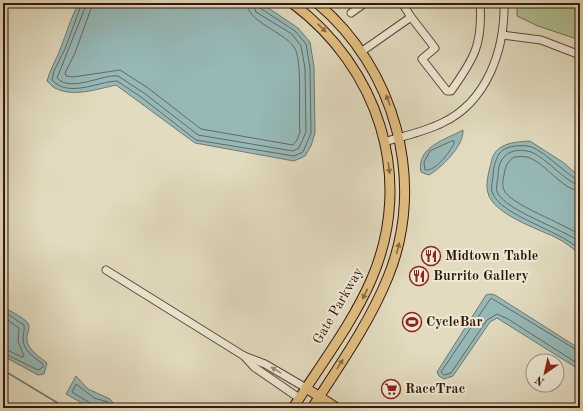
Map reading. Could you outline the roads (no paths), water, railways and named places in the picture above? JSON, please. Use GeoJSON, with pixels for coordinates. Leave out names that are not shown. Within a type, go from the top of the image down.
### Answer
{"type":"FeatureCollection","features":[{"type":"Feature","properties":{"kind":"main road","name":"Gate Parkway"},"geometry":{"type":"LineString","coordinates":[[292,3],[328,34],[345,55],[369,98],[381,126],[388,166],[390,195],[387,223],[379,259],[360,302],[293,408]]}},
{"type":"Feature","properties":{"kind":"main road"},"geometry":{"type":"LineString","coordinates":[[299,398],[313,408],[377,302],[395,259],[405,200],[399,137],[385,93],[361,52],[342,27],[317,3]]}},
{"type":"Feature","properties":{"kind":"main road"},"geometry":{"type":"LineString","coordinates":[[306,388],[337,408]]}},
{"type":"Feature","properties":{"kind":"street"},"geometry":{"type":"LineString","coordinates":[[350,13],[365,3]]}},
{"type":"Feature","properties":{"kind":"street"},"geometry":{"type":"LineString","coordinates":[[402,3],[435,48],[422,59],[447,91],[451,91],[470,65],[479,41],[480,3]]}},
{"type":"Feature","properties":{"kind":"street"},"geometry":{"type":"LineString","coordinates":[[384,142],[443,123],[465,107],[481,90],[494,67],[501,46],[504,3]]}},
{"type":"Feature","properties":{"kind":"street"},"geometry":{"type":"LineString","coordinates":[[361,52],[411,17]]}},
{"type":"Feature","properties":{"kind":"street"},"geometry":{"type":"LineString","coordinates":[[502,35],[541,40],[580,55]]}},
{"type":"Feature","properties":{"kind":"street"},"geometry":{"type":"LineString","coordinates":[[106,270],[244,356],[265,364],[306,388]]}},
{"type":"Feature","properties":{"kind":"street"},"geometry":{"type":"LineString","coordinates":[[244,356],[254,367],[299,398]]}},
{"type":"Feature","properties":{"kind":"water"},"geometry":{"type":"Polygon","coordinates":[[[79,3],[257,3],[267,7],[298,28],[310,42],[314,67],[315,133],[311,146],[305,156],[294,161],[195,143],[116,85],[78,92],[64,91],[54,88],[47,81],[71,19],[79,3]]]}},
{"type":"Feature","properties":{"kind":"water"},"geometry":{"type":"Polygon","coordinates":[[[463,130],[460,143],[451,156],[440,167],[429,175],[421,172],[421,163],[427,150],[440,141],[463,130]]]}},
{"type":"Feature","properties":{"kind":"water"},"geometry":{"type":"Polygon","coordinates":[[[530,141],[564,163],[580,177],[580,255],[569,245],[559,239],[517,220],[498,208],[488,193],[488,174],[496,151],[511,143],[530,141]]]}},
{"type":"Feature","properties":{"kind":"water"},"geometry":{"type":"Polygon","coordinates":[[[486,295],[495,295],[580,349],[580,370],[565,361],[565,353],[553,353],[497,318],[490,322],[453,376],[444,379],[439,376],[437,372],[486,295]]]}},
{"type":"Feature","properties":{"kind":"water"},"geometry":{"type":"Polygon","coordinates":[[[3,307],[27,322],[29,326],[27,338],[28,344],[35,353],[47,363],[44,374],[38,375],[3,356],[3,307]]]}},
{"type":"Feature","properties":{"kind":"water"},"geometry":{"type":"Polygon","coordinates":[[[76,376],[88,389],[110,399],[115,405],[114,408],[91,408],[66,394],[76,376]]]}},
{"type":"Feature","properties":{"kind":"waterway"},"geometry":{"type":"LineString","coordinates":[[3,370],[66,408]]}},
{"type":"Feature","properties":{"kind":"place","name":"Midtown Table"},"geometry":{"type":"Point","coordinates":[431,256]}},
{"type":"Feature","properties":{"kind":"place","name":"Burrito Gallery"},"geometry":{"type":"Point","coordinates":[419,276]}},
{"type":"Feature","properties":{"kind":"place","name":"CycleBar"},"geometry":{"type":"Point","coordinates":[412,322]}},
{"type":"Feature","properties":{"kind":"place","name":"RaceTrac"},"geometry":{"type":"Point","coordinates":[391,389]}}]}
